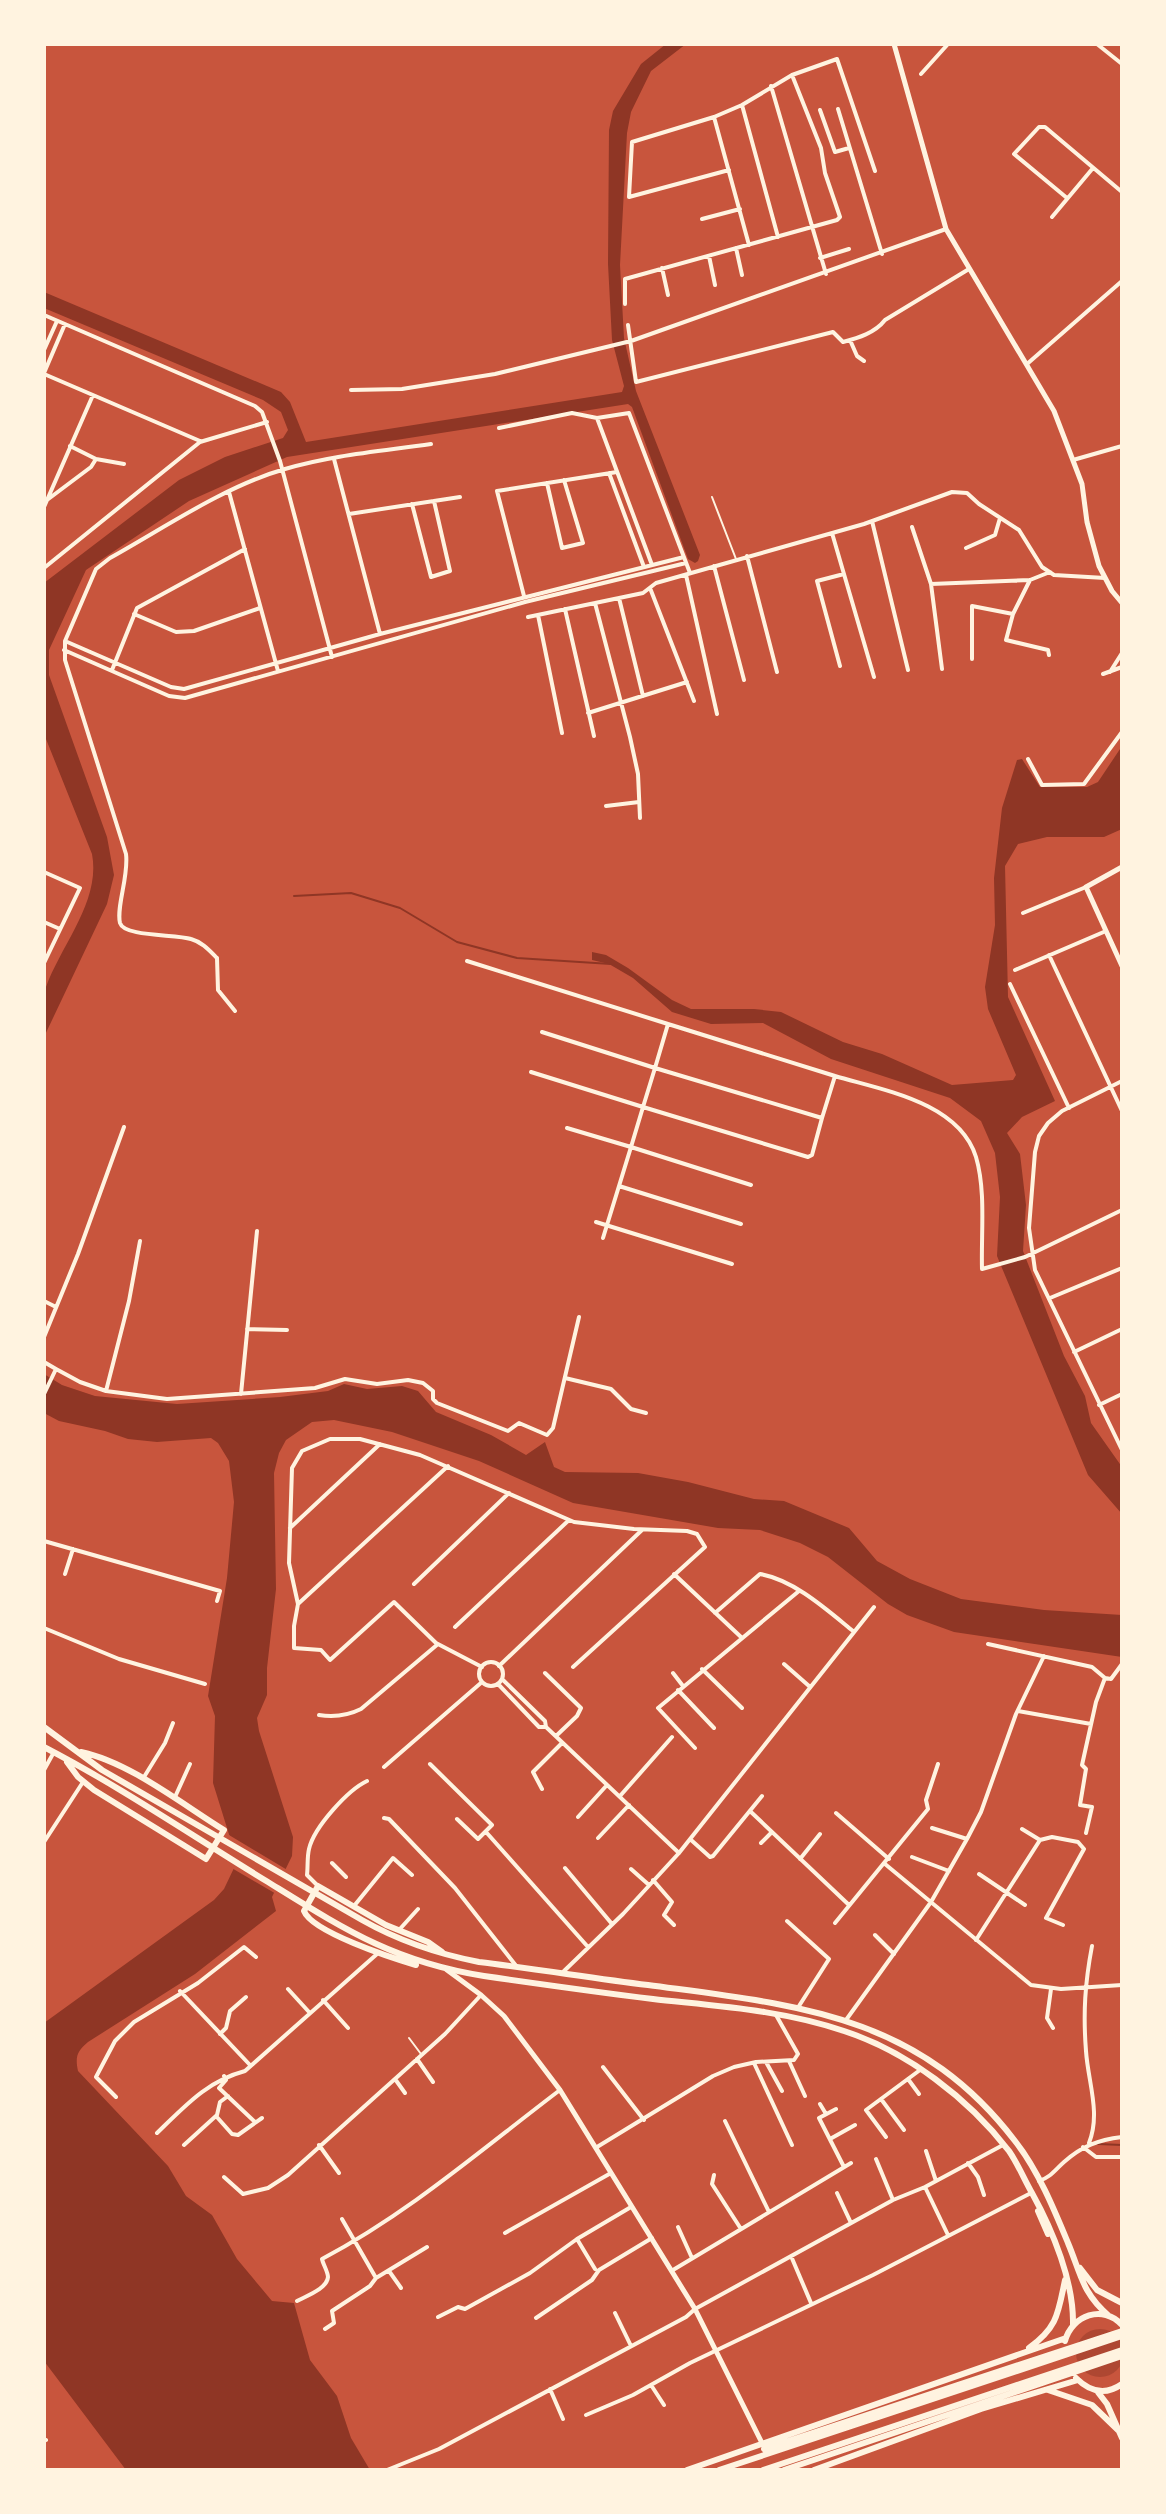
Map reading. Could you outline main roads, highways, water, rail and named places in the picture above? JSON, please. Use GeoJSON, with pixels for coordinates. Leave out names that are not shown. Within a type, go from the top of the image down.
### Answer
{"type":"FeatureCollection","features":[{"type":"Feature","properties":{"kind":"highway"},"geometry":{"type":"LineString","coordinates":[[44,1727],[102,1770],[388,1935],[445,1955],[799,2006],[884,2034],[958,2081],[1017,2143],[1054,2210],[1091,2299],[1121,2326]]}},
{"type":"Feature","properties":{"kind":"highway"},"geometry":{"type":"LineString","coordinates":[[44,1747],[355,1935],[388,1951],[435,1967]]}},
{"type":"Feature","properties":{"kind":"highway"},"geometry":{"type":"LineString","coordinates":[[64,1758],[83,1782],[206,1859],[224,1830],[102,1758],[77,1752]]}},
{"type":"Feature","properties":{"kind":"highway"},"geometry":{"type":"LineString","coordinates":[[445,1955],[436,1945],[399,1930],[318,1886],[305,1907],[306,1916],[377,1954],[446,1970],[776,2015],[844,2031],[882,2047],[950,2090],[1003,2145],[1033,2195],[1073,2307],[1073,2325],[1066,2338],[1069,2362],[1078,2380],[1097,2391],[1107,2404],[1120,2434]]}},
{"type":"Feature","properties":{"kind":"highway"},"geometry":{"type":"LineString","coordinates":[[1074,2258],[1097,2290],[1122,2303]]}},
{"type":"Feature","properties":{"kind":"highway"},"geometry":{"type":"LineString","coordinates":[[1023,2353],[1054,2324],[1066,2284]]}},
{"type":"Feature","properties":{"kind":"highway"},"geometry":{"type":"LineString","coordinates":[[1073,2325],[1090,2315],[1109,2316]]}},
{"type":"Feature","properties":{"kind":"highway"},"geometry":{"type":"LineString","coordinates":[[687,2470],[889,2410],[1121,2326]]}},
{"type":"Feature","properties":{"kind":"highway"},"geometry":{"type":"LineString","coordinates":[[719,2470],[764,2449],[1066,2338]]}},
{"type":"Feature","properties":{"kind":"highway"},"geometry":{"type":"LineString","coordinates":[[1047,2345],[1056,2376],[1065,2384]]}},
{"type":"Feature","properties":{"kind":"highway"},"geometry":{"type":"LineString","coordinates":[[763,2470],[1122,2353]]}},
{"type":"Feature","properties":{"kind":"highway"},"geometry":{"type":"LineString","coordinates":[[814,2470],[981,2409],[1078,2380]]}},
{"type":"Feature","properties":{"kind":"highway"},"geometry":{"type":"LineString","coordinates":[[1097,2391],[1109,2391],[1122,2384]]}},
{"type":"Feature","properties":{"kind":"highway"},"geometry":{"type":"LineString","coordinates":[[1046,2389],[1092,2405],[1120,2434]]}},
{"type":"Feature","properties":{"kind":"highway"},"geometry":{"type":"LineString","coordinates":[[784,2470],[894,2429]]}},
{"type":"Feature","properties":{"kind":"waterway"},"geometry":{"type":"LineString","coordinates":[[294,896],[351,893],[400,908],[457,942],[517,958],[611,964]]}},
{"type":"Feature","properties":{"kind":"waterway"},"geometry":{"type":"LineString","coordinates":[[1098,2144],[1122,2145]]}}]}
